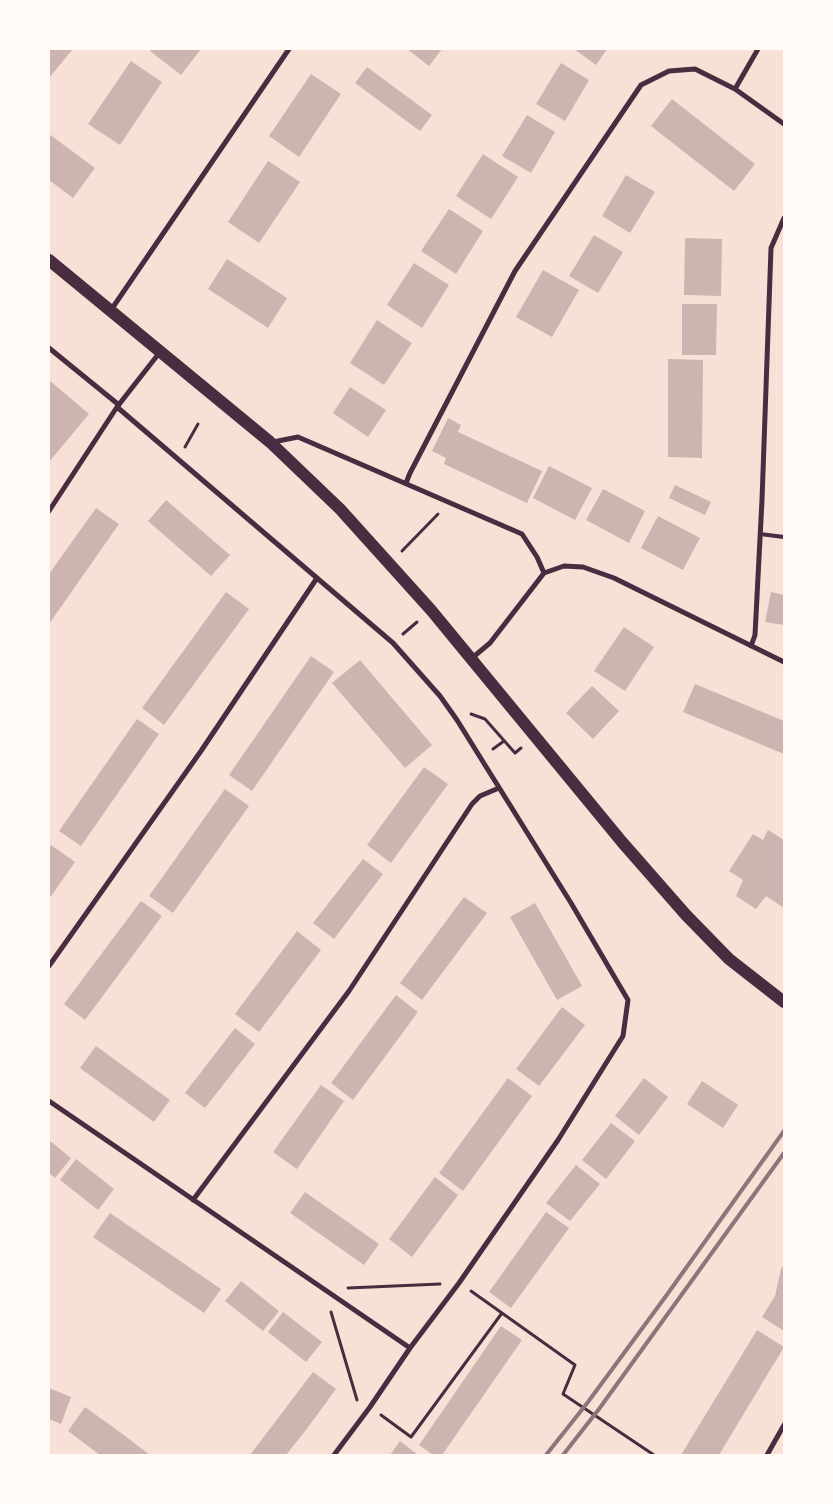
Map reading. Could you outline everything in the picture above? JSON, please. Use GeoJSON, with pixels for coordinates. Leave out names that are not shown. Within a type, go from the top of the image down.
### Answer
{"type":"FeatureCollection","features":[{"type":"Feature","properties":{"kind":"main road"},"geometry":{"type":"LineString","coordinates":[[49,260],[270,442],[340,509],[431,610],[622,842],[686,915],[730,959],[784,1002]]}},
{"type":"Feature","properties":{"kind":"street"},"geometry":{"type":"LineString","coordinates":[[111,310],[289,49]]}},
{"type":"Feature","properties":{"kind":"street"},"geometry":{"type":"LineString","coordinates":[[734,89],[758,49]]}},
{"type":"Feature","properties":{"kind":"street"},"geometry":{"type":"LineString","coordinates":[[406,483],[515,271],[641,85],[669,71],[695,69],[734,89],[784,124]]}},
{"type":"Feature","properties":{"kind":"street"},"geometry":{"type":"LineString","coordinates":[[751,646],[754,635],[760,534],[771,248],[784,218]]}},
{"type":"Feature","properties":{"kind":"street"},"geometry":{"type":"LineString","coordinates":[[49,348],[393,643],[440,696],[457,720],[628,1000],[622,1036],[558,1140],[460,1283],[410,1348],[370,1408],[334,1455]]}},
{"type":"Feature","properties":{"kind":"street"},"geometry":{"type":"LineString","coordinates":[[49,511],[118,406],[160,352]]}},
{"type":"Feature","properties":{"kind":"street"},"geometry":{"type":"LineString","coordinates":[[270,442],[298,437],[522,534],[537,557],[544,573]]}},
{"type":"Feature","properties":{"kind":"street"},"geometry":{"type":"LineString","coordinates":[[471,660],[490,643],[544,573],[564,566],[583,568],[614,578],[784,662]]}},
{"type":"Feature","properties":{"kind":"street"},"geometry":{"type":"LineString","coordinates":[[49,966],[201,752],[318,578]]}},
{"type":"Feature","properties":{"kind":"street"},"geometry":{"type":"LineString","coordinates":[[193,1200],[349,990],[472,804],[480,796],[499,788]]}},
{"type":"Feature","properties":{"kind":"street"},"geometry":{"type":"LineString","coordinates":[[49,1101],[410,1348]]}},
{"type":"Feature","properties":{"kind":"street"},"geometry":{"type":"LineString","coordinates":[[767,1455],[784,1425]]}},
{"type":"Feature","properties":{"kind":"lane"},"geometry":{"type":"LineString","coordinates":[[760,534],[784,537]]}},
{"type":"Feature","properties":{"kind":"path"},"geometry":{"type":"LineString","coordinates":[[184,449],[198,424]]}},
{"type":"Feature","properties":{"kind":"path"},"geometry":{"type":"LineString","coordinates":[[390,563],[442,510]]}},
{"type":"Feature","properties":{"kind":"path"},"geometry":{"type":"LineString","coordinates":[[404,634],[419,620]]}},
{"type":"Feature","properties":{"kind":"path"},"geometry":{"type":"LineString","coordinates":[[468,714],[485,719],[515,753],[522,748]]}},
{"type":"Feature","properties":{"kind":"path"},"geometry":{"type":"LineString","coordinates":[[492,750],[504,741]]}},
{"type":"Feature","properties":{"kind":"path"},"geometry":{"type":"LineString","coordinates":[[362,1418],[324,1289],[460,1283]]}},
{"type":"Feature","properties":{"kind":"path"},"geometry":{"type":"LineString","coordinates":[[472,1292],[575,1365],[563,1394],[654,1455]]}},
{"type":"Feature","properties":{"kind":"path"},"geometry":{"type":"LineString","coordinates":[[370,1408],[411,1438],[502,1313]]}},
{"type":"Feature","properties":{"kind":"building"},"geometry":{"type":"Polygon","coordinates":[[[49,49],[73,49],[49,78],[49,49]]]}},
{"type":"Feature","properties":{"kind":"building"},"geometry":{"type":"Polygon","coordinates":[[[152,49],[201,49],[181,75],[150,51],[152,49]]]}},
{"type":"Feature","properties":{"kind":"building"},"geometry":{"type":"Polygon","coordinates":[[[407,49],[442,49],[429,66],[407,49]]]}},
{"type":"Feature","properties":{"kind":"building"},"geometry":{"type":"Polygon","coordinates":[[[574,49],[607,49],[596,65],[574,49]]]}},
{"type":"Feature","properties":{"kind":"building"},"geometry":{"type":"Polygon","coordinates":[[[131,61],[162,82],[120,145],[88,124],[131,61]]]}},
{"type":"Feature","properties":{"kind":"building"},"geometry":{"type":"Polygon","coordinates":[[[561,63],[589,80],[565,121],[536,104],[561,63]]]}},
{"type":"Feature","properties":{"kind":"building"},"geometry":{"type":"Polygon","coordinates":[[[367,67],[432,115],[420,131],[355,83],[367,67]]]}},
{"type":"Feature","properties":{"kind":"building"},"geometry":{"type":"Polygon","coordinates":[[[311,74],[341,94],[299,157],[269,136],[311,74]]]}},
{"type":"Feature","properties":{"kind":"building"},"geometry":{"type":"Polygon","coordinates":[[[672,99],[755,164],[734,191],[651,126],[672,99]]]}},
{"type":"Feature","properties":{"kind":"building"},"geometry":{"type":"Polygon","coordinates":[[[527,115],[555,132],[531,173],[502,156],[527,115]]]}},
{"type":"Feature","properties":{"kind":"building"},"geometry":{"type":"Polygon","coordinates":[[[49,134],[95,168],[73,198],[49,180],[49,134]]]}},
{"type":"Feature","properties":{"kind":"building"},"geometry":{"type":"Polygon","coordinates":[[[483,154],[518,177],[491,219],[456,196],[483,154]]]}},
{"type":"Feature","properties":{"kind":"building"},"geometry":{"type":"Polygon","coordinates":[[[268,161],[300,182],[259,243],[228,222],[268,161]]]}},
{"type":"Feature","properties":{"kind":"building"},"geometry":{"type":"Polygon","coordinates":[[[626,175],[655,192],[630,233],[602,216],[626,175]]]}},
{"type":"Feature","properties":{"kind":"building"},"geometry":{"type":"Polygon","coordinates":[[[449,209],[483,231],[456,274],[421,251],[449,209]]]}},
{"type":"Feature","properties":{"kind":"building"},"geometry":{"type":"Polygon","coordinates":[[[594,235],[623,252],[598,293],[569,276],[594,235]]]}},
{"type":"Feature","properties":{"kind":"building"},"geometry":{"type":"Polygon","coordinates":[[[685,238],[722,239],[721,296],[684,295],[685,238]]]}},
{"type":"Feature","properties":{"kind":"building"},"geometry":{"type":"Polygon","coordinates":[[[227,259],[287,298],[268,328],[208,289],[227,259]]]}},
{"type":"Feature","properties":{"kind":"building"},"geometry":{"type":"Polygon","coordinates":[[[414,263],[449,285],[422,328],[387,305],[414,263]]]}},
{"type":"Feature","properties":{"kind":"building"},"geometry":{"type":"Polygon","coordinates":[[[543,270],[579,290],[552,337],[516,317],[543,270]]]}},
{"type":"Feature","properties":{"kind":"building"},"geometry":{"type":"Polygon","coordinates":[[[682,304],[717,304],[716,355],[682,355],[682,304]]]}},
{"type":"Feature","properties":{"kind":"building"},"geometry":{"type":"Polygon","coordinates":[[[377,320],[412,343],[384,385],[350,363],[377,320]]]}},
{"type":"Feature","properties":{"kind":"building"},"geometry":{"type":"Polygon","coordinates":[[[668,359],[703,360],[702,458],[668,457],[668,359]]]}},
{"type":"Feature","properties":{"kind":"building"},"geometry":{"type":"Polygon","coordinates":[[[49,380],[89,414],[49,462],[49,380]]]}},
{"type":"Feature","properties":{"kind":"building"},"geometry":{"type":"Polygon","coordinates":[[[350,387],[386,410],[368,437],[333,413],[350,387]]]}},
{"type":"Feature","properties":{"kind":"building"},"geometry":{"type":"Polygon","coordinates":[[[448,418],[461,425],[458,432],[542,471],[527,503],[444,464],[446,458],[432,451],[448,418]]]}},
{"type":"Feature","properties":{"kind":"building"},"geometry":{"type":"Polygon","coordinates":[[[549,466],[592,488],[575,520],[533,498],[549,466]]]}},
{"type":"Feature","properties":{"kind":"building"},"geometry":{"type":"Polygon","coordinates":[[[675,485],[711,502],[705,515],[669,498],[675,485]]]}},
{"type":"Feature","properties":{"kind":"building"},"geometry":{"type":"Polygon","coordinates":[[[603,489],[645,511],[629,543],[586,520],[603,489]]]}},
{"type":"Feature","properties":{"kind":"building"},"geometry":{"type":"Polygon","coordinates":[[[166,500],[230,555],[211,576],[148,521],[166,500]]]}},
{"type":"Feature","properties":{"kind":"building"},"geometry":{"type":"Polygon","coordinates":[[[96,508],[119,524],[49,624],[49,574],[96,508]]]}},
{"type":"Feature","properties":{"kind":"building"},"geometry":{"type":"Polygon","coordinates":[[[658,516],[700,538],[683,570],[641,548],[658,516]]]}},
{"type":"Feature","properties":{"kind":"building"},"geometry":{"type":"Polygon","coordinates":[[[226,592],[249,609],[164,725],[142,708],[226,592]]]}},
{"type":"Feature","properties":{"kind":"building"},"geometry":{"type":"Polygon","coordinates":[[[771,592],[784,595],[784,625],[765,622],[771,592]]]}},
{"type":"Feature","properties":{"kind":"building"},"geometry":{"type":"Polygon","coordinates":[[[624,627],[654,647],[625,691],[594,671],[624,627]]]}},
{"type":"Feature","properties":{"kind":"building"},"geometry":{"type":"Polygon","coordinates":[[[311,656],[334,672],[252,791],[229,775],[311,656]]]}},
{"type":"Feature","properties":{"kind":"building"},"geometry":{"type":"Polygon","coordinates":[[[360,660],[432,745],[405,768],[332,683],[360,660]]]}},
{"type":"Feature","properties":{"kind":"building"},"geometry":{"type":"Polygon","coordinates":[[[695,684],[784,721],[784,754],[683,712],[695,684]]]}},
{"type":"Feature","properties":{"kind":"building"},"geometry":{"type":"Polygon","coordinates":[[[592,686],[619,711],[593,739],[566,713],[592,686]]]}},
{"type":"Feature","properties":{"kind":"building"},"geometry":{"type":"Polygon","coordinates":[[[137,719],[159,734],[81,846],[59,831],[137,719]]]}},
{"type":"Feature","properties":{"kind":"building"},"geometry":{"type":"Polygon","coordinates":[[[424,767],[448,784],[391,863],[367,845],[424,767]]]}},
{"type":"Feature","properties":{"kind":"building"},"geometry":{"type":"Polygon","coordinates":[[[225,789],[249,806],[173,913],[149,896],[225,789]]]}},
{"type":"Feature","properties":{"kind":"building"},"geometry":{"type":"Polygon","coordinates":[[[768,830],[784,840],[784,908],[766,896],[756,909],[736,896],[743,880],[729,871],[753,834],[763,840],[768,830]]]}},
{"type":"Feature","properties":{"kind":"building"},"geometry":{"type":"Polygon","coordinates":[[[51,845],[75,862],[49,899],[49,849],[51,845]]]}},
{"type":"Feature","properties":{"kind":"building"},"geometry":{"type":"Polygon","coordinates":[[[363,859],[383,874],[334,939],[313,923],[363,859]]]}},
{"type":"Feature","properties":{"kind":"building"},"geometry":{"type":"Polygon","coordinates":[[[464,897],[487,913],[422,1000],[400,983],[464,897]]]}},
{"type":"Feature","properties":{"kind":"building"},"geometry":{"type":"Polygon","coordinates":[[[141,901],[162,916],[85,1020],[64,1004],[141,901]]]}},
{"type":"Feature","properties":{"kind":"building"},"geometry":{"type":"Polygon","coordinates":[[[535,903],[582,986],[557,1000],[510,917],[535,903]]]}},
{"type":"Feature","properties":{"kind":"building"},"geometry":{"type":"Polygon","coordinates":[[[297,931],[321,950],[259,1032],[235,1014],[297,931]]]}},
{"type":"Feature","properties":{"kind":"building"},"geometry":{"type":"Polygon","coordinates":[[[396,995],[418,1012],[353,1100],[331,1083],[396,995]]]}},
{"type":"Feature","properties":{"kind":"building"},"geometry":{"type":"Polygon","coordinates":[[[562,1007],[585,1025],[539,1086],[516,1069],[562,1007]]]}},
{"type":"Feature","properties":{"kind":"building"},"geometry":{"type":"Polygon","coordinates":[[[235,1028],[255,1044],[205,1108],[185,1093],[235,1028]]]}},
{"type":"Feature","properties":{"kind":"building"},"geometry":{"type":"Polygon","coordinates":[[[96,1046],[170,1100],[154,1122],[80,1068],[96,1046]]]}},
{"type":"Feature","properties":{"kind":"building"},"geometry":{"type":"Polygon","coordinates":[[[508,1078],[532,1096],[463,1191],[439,1173],[508,1078]]]}},
{"type":"Feature","properties":{"kind":"building"},"geometry":{"type":"Polygon","coordinates":[[[644,1078],[668,1097],[639,1135],[615,1116],[644,1078]]]}},
{"type":"Feature","properties":{"kind":"building"},"geometry":{"type":"Polygon","coordinates":[[[702,1081],[738,1105],[723,1128],[687,1104],[702,1081]]]}},
{"type":"Feature","properties":{"kind":"building"},"geometry":{"type":"Polygon","coordinates":[[[321,1085],[344,1101],[297,1169],[273,1152],[321,1085]]]}},
{"type":"Feature","properties":{"kind":"building"},"geometry":{"type":"Polygon","coordinates":[[[611,1123],[635,1141],[606,1179],[582,1160],[611,1123]]]}},
{"type":"Feature","properties":{"kind":"building"},"geometry":{"type":"Polygon","coordinates":[[[49,1140],[71,1158],[55,1178],[49,1173],[49,1140]]]}},
{"type":"Feature","properties":{"kind":"building"},"geometry":{"type":"Polygon","coordinates":[[[76,1159],[114,1189],[98,1210],[60,1180],[76,1159]]]}},
{"type":"Feature","properties":{"kind":"building"},"geometry":{"type":"Polygon","coordinates":[[[576,1165],[600,1184],[570,1221],[546,1203],[576,1165]]]}},
{"type":"Feature","properties":{"kind":"building"},"geometry":{"type":"Polygon","coordinates":[[[435,1177],[458,1195],[412,1257],[389,1239],[435,1177]]]}},
{"type":"Feature","properties":{"kind":"building"},"geometry":{"type":"Polygon","coordinates":[[[305,1192],[379,1244],[364,1265],[290,1213],[305,1192]]]}},
{"type":"Feature","properties":{"kind":"building"},"geometry":{"type":"Polygon","coordinates":[[[546,1212],[569,1228],[511,1308],[489,1292],[546,1212]]]}},
{"type":"Feature","properties":{"kind":"building"},"geometry":{"type":"Polygon","coordinates":[[[110,1213],[221,1289],[204,1313],[93,1237],[110,1213]]]}},
{"type":"Feature","properties":{"kind":"building"},"geometry":{"type":"Polygon","coordinates":[[[784,1264],[784,1331],[762,1317],[775,1296],[781,1269],[784,1264]]]}},
{"type":"Feature","properties":{"kind":"building"},"geometry":{"type":"Polygon","coordinates":[[[241,1281],[279,1311],[263,1331],[225,1301],[241,1281]]]}},
{"type":"Feature","properties":{"kind":"building"},"geometry":{"type":"Polygon","coordinates":[[[283,1312],[322,1342],[306,1362],[268,1332],[283,1312]]]}},
{"type":"Feature","properties":{"kind":"building"},"geometry":{"type":"Polygon","coordinates":[[[501,1326],[522,1340],[442,1455],[433,1455],[419,1445],[501,1326]]]}},
{"type":"Feature","properties":{"kind":"building"},"geometry":{"type":"Polygon","coordinates":[[[757,1330],[784,1347],[719,1455],[681,1455],[757,1330]]]}},
{"type":"Feature","properties":{"kind":"building"},"geometry":{"type":"Polygon","coordinates":[[[313,1372],[336,1389],[306,1430],[286,1455],[250,1455],[313,1372]]]}},
{"type":"Feature","properties":{"kind":"building"},"geometry":{"type":"Polygon","coordinates":[[[49,1388],[71,1397],[61,1424],[49,1419],[49,1388]]]}},
{"type":"Feature","properties":{"kind":"building"},"geometry":{"type":"Polygon","coordinates":[[[85,1407],[150,1455],[100,1455],[68,1431],[85,1407]]]}},
{"type":"Feature","properties":{"kind":"building"},"geometry":{"type":"Polygon","coordinates":[[[400,1441],[418,1455],[390,1455],[400,1441]]]}},
{"type":"Feature","properties":{"kind":"railway"},"geometry":{"type":"LineString","coordinates":[[546,1455],[588,1402],[666,1296],[784,1131]]}},
{"type":"Feature","properties":{"kind":"railway"},"geometry":{"type":"LineString","coordinates":[[563,1455],[599,1409],[784,1153]]}}]}
